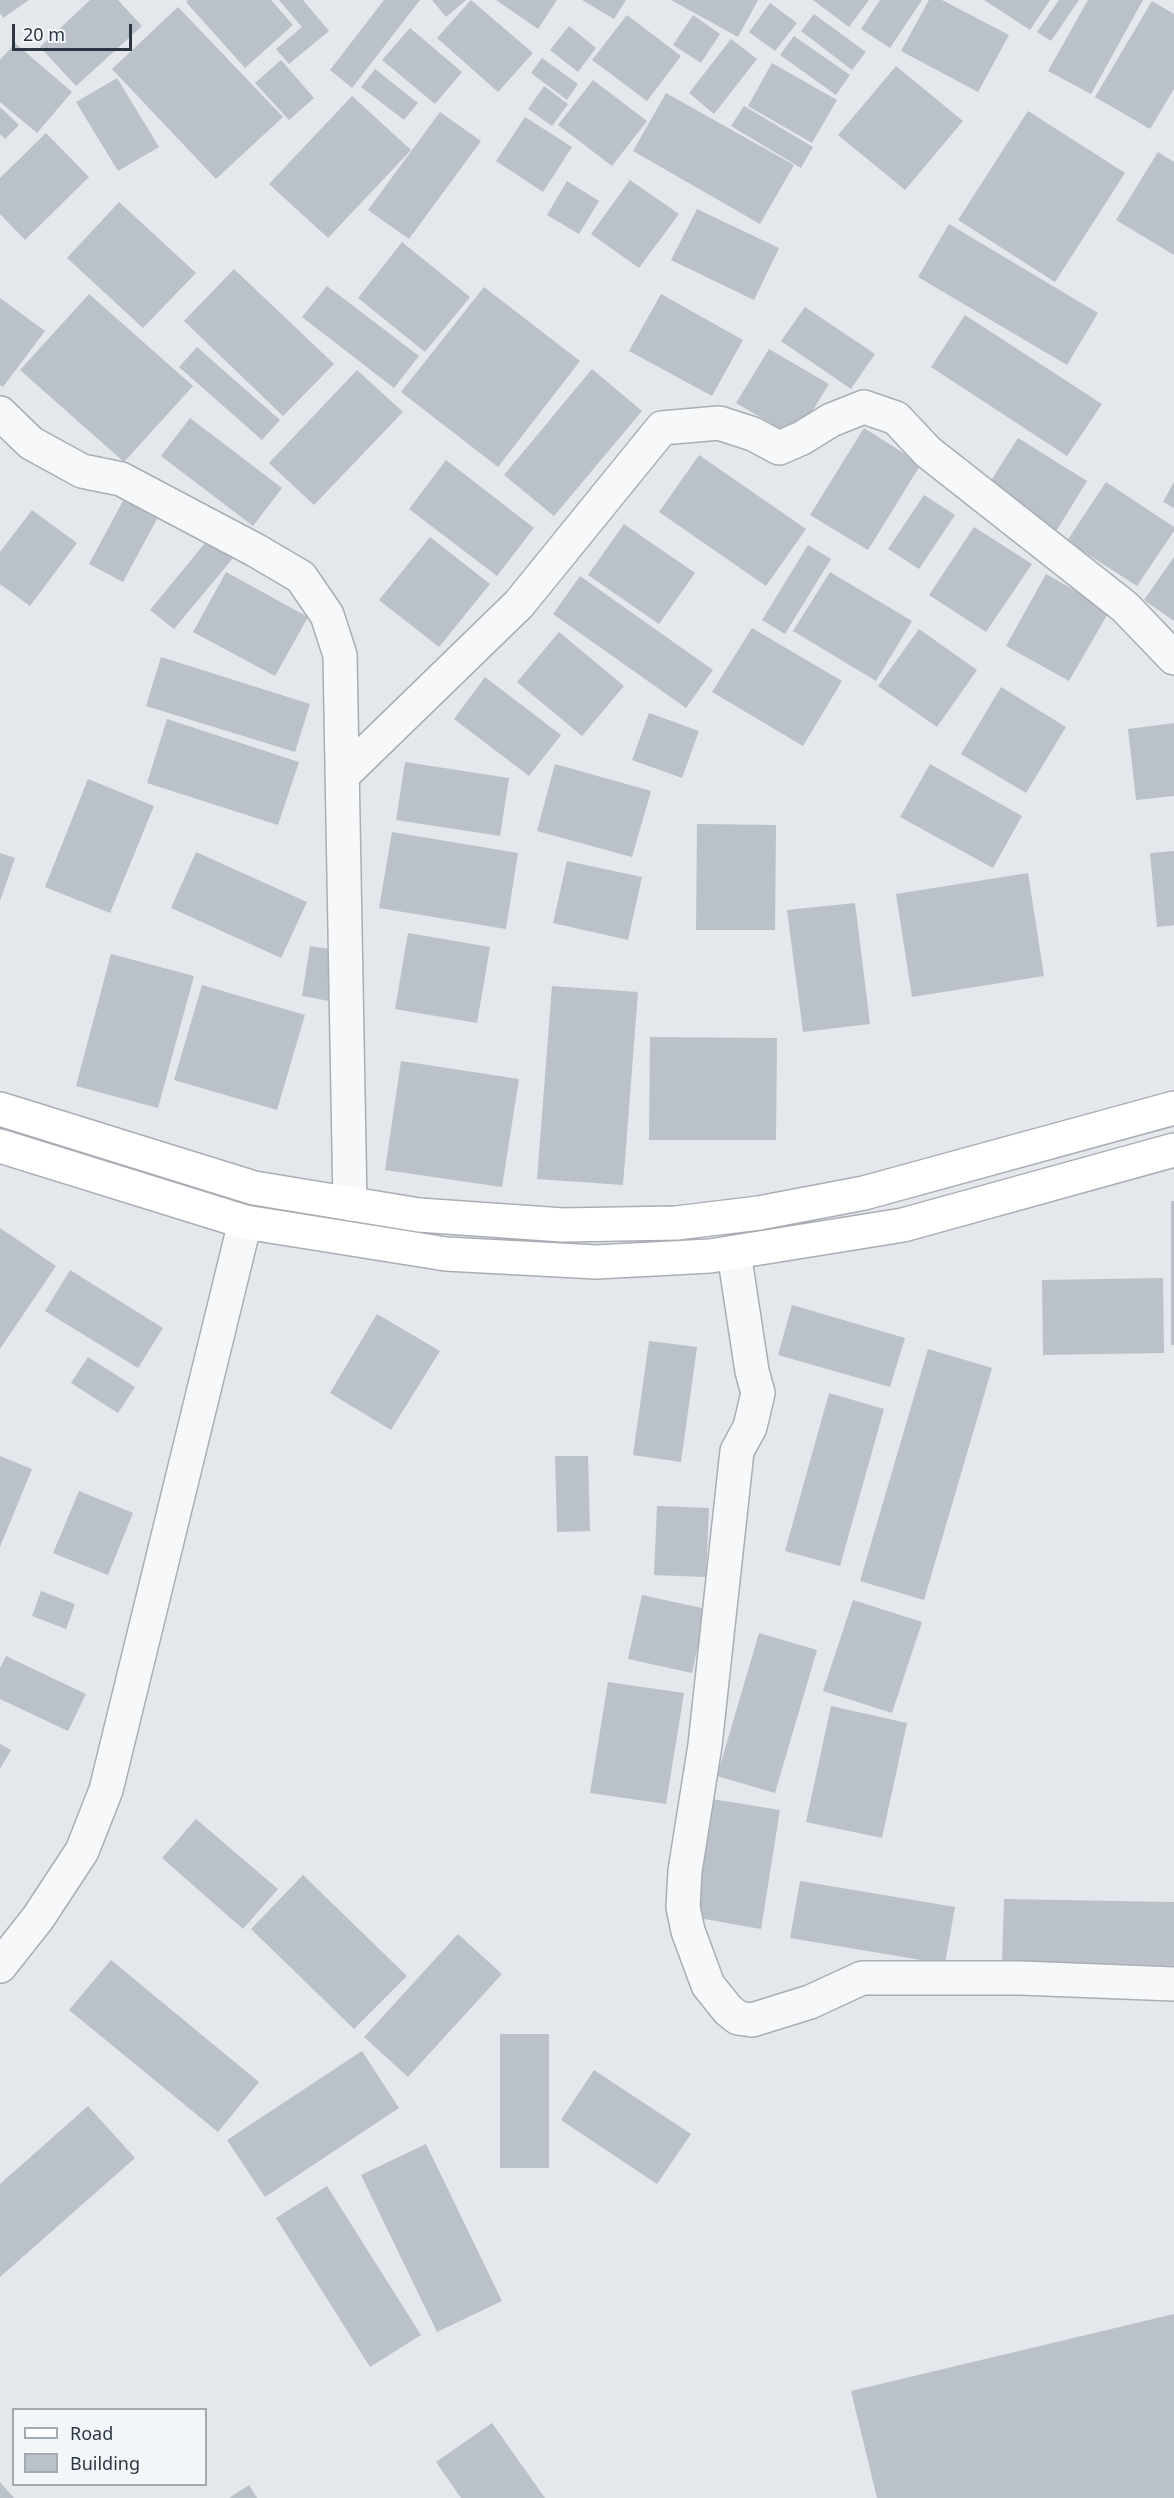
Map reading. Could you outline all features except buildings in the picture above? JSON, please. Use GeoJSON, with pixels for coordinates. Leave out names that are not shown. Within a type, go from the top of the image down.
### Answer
{"type":"FeatureCollection","features":[{"type":"Feature","properties":{"kind":"main road"},"geometry":{"type":"LineString","coordinates":[[0,1109],[254,1188],[419,1215],[563,1225],[676,1223],[759,1213],[864,1193],[1174,1108]]}},
{"type":"Feature","properties":{"kind":"main road"},"geometry":{"type":"LineString","coordinates":[[0,1146],[246,1222],[446,1254],[596,1262],[710,1257],[903,1225],[1174,1150]]}},
{"type":"Feature","properties":{"kind":"street"},"geometry":{"type":"LineString","coordinates":[[342,776],[519,604],[662,428],[719,423],[753,434],[779,448],[802,438],[831,420],[864,407],[896,418],[928,452],[1125,607],[1174,658]]}},
{"type":"Feature","properties":{"kind":"street"},"geometry":{"type":"LineString","coordinates":[[0,413],[31,443],[82,471],[121,479],[301,577],[327,615],[340,656],[350,1204]]}},
{"type":"Feature","properties":{"kind":"street"},"geometry":{"type":"LineString","coordinates":[[0,1966],[38,1918],[82,1851],[106,1790],[246,1222]]}},
{"type":"Feature","properties":{"kind":"street"},"geometry":{"type":"LineString","coordinates":[[734,1252],[752,1371],[758,1393],[750,1427],[737,1451],[705,1745],[685,1871],[683,1907],[688,1931],[708,1985],[728,2010],[738,2018],[752,2020],[810,2002],[862,1978],[1021,1978],[1174,1984]]}}]}
